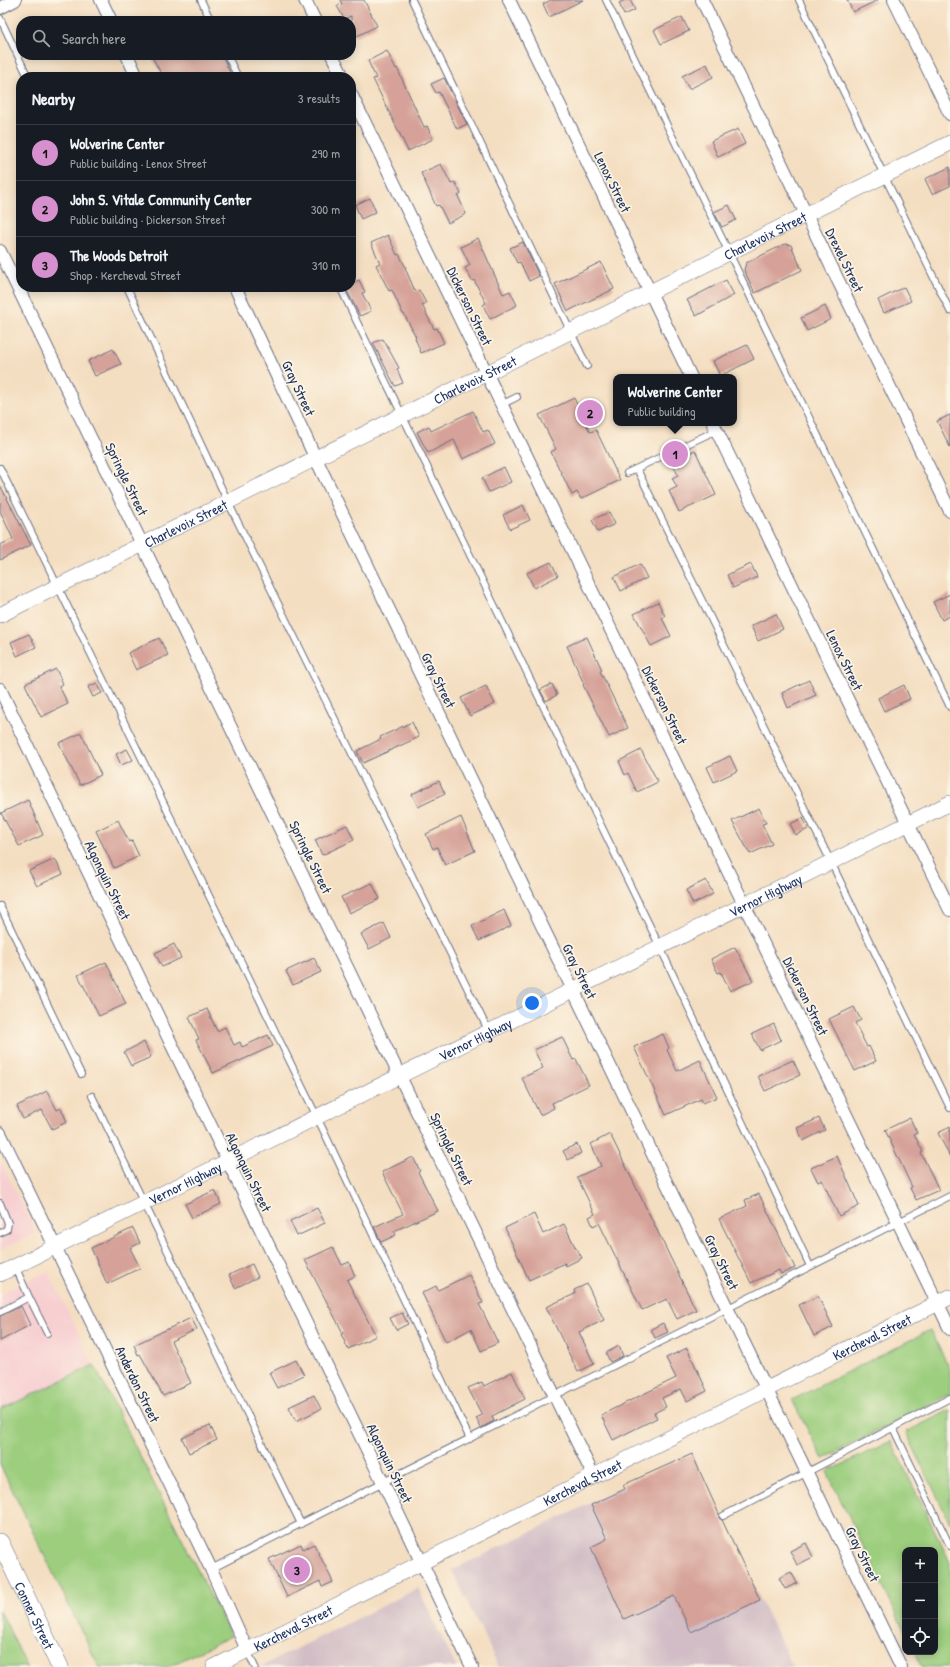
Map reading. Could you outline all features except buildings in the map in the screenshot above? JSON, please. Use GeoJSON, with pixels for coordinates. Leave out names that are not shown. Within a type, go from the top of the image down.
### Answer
{"type":"FeatureCollection","features":[{"type":"Feature","properties":{"kind":"main road","name":"Conner Street"},"geometry":{"type":"LineString","coordinates":[[0,1542],[60,1667]]}},
{"type":"Feature","properties":{"kind":"street"},"geometry":{"type":"LineString","coordinates":[[0,8],[15,0]]}},
{"type":"Feature","properties":{"kind":"street"},"geometry":{"type":"LineString","coordinates":[[101,0],[109,16]]}},
{"type":"Feature","properties":{"kind":"street"},"geometry":{"type":"LineString","coordinates":[[305,0],[313,16]]}},
{"type":"Feature","properties":{"kind":"street","name":"Lenox Street"},"geometry":{"type":"LineString","coordinates":[[509,0],[690,374]]}},
{"type":"Feature","properties":{"kind":"street","name":"Drexel Street"},"geometry":{"type":"LineString","coordinates":[[702,0],[950,511]]}},
{"type":"Feature","properties":{"kind":"street"},"geometry":{"type":"LineString","coordinates":[[894,0],[950,114]]}},
{"type":"Feature","properties":{"kind":"street"},"geometry":{"type":"LineString","coordinates":[[129,60],[135,72]]}},
{"type":"Feature","properties":{"kind":"street"},"geometry":{"type":"LineString","coordinates":[[334,60],[340,72]]}},
{"type":"Feature","properties":{"kind":"street","name":"Dickerson Street"},"geometry":{"type":"LineString","coordinates":[[356,104],[745,904],[898,1223],[944,1300],[950,1329]]}},
{"type":"Feature","properties":{"kind":"street","name":"Charlevoix Street"},"geometry":{"type":"LineString","coordinates":[[0,615],[316,459],[806,213],[950,143]]}},
{"type":"Feature","properties":{"kind":"street","name":"Springle Street"},"geometry":{"type":"LineString","coordinates":[[0,251],[16,284]]}},
{"type":"Feature","properties":{"kind":"street","name":"Springle Street"},"geometry":{"type":"LineString","coordinates":[[20,292],[594,1477]]}},
{"type":"Feature","properties":{"kind":"street","name":"Gray Street"},"geometry":{"type":"LineString","coordinates":[[237,292],[316,459],[572,990],[901,1667]]}},
{"type":"Feature","properties":{"kind":"street","name":"Lenox Street"},"geometry":{"type":"LineString","coordinates":[[715,426],[950,910]]}},
{"type":"Feature","properties":{"kind":"street","name":"Algonquin Street"},"geometry":{"type":"LineString","coordinates":[[0,689],[472,1667]]}},
{"type":"Feature","properties":{"kind":"street","name":"Vernor Highway"},"geometry":{"type":"LineString","coordinates":[[0,1274],[950,803]]}},
{"type":"Feature","properties":{"kind":"street","name":"Anderdon Street"},"geometry":{"type":"LineString","coordinates":[[0,1132],[211,1568],[247,1650]]}},
{"type":"Feature","properties":{"kind":"street","name":"Kercheval Street"},"geometry":{"type":"LineString","coordinates":[[214,1667],[944,1300]]}},
{"type":"Feature","properties":{"kind":"lane"},"geometry":{"type":"LineString","coordinates":[[201,0],[209,16]]}},
{"type":"Feature","properties":{"kind":"lane"},"geometry":{"type":"LineString","coordinates":[[412,0],[587,366]]}},
{"type":"Feature","properties":{"kind":"lane"},"geometry":{"type":"LineString","coordinates":[[606,0],[950,707]]}},
{"type":"Feature","properties":{"kind":"lane"},"geometry":{"type":"LineString","coordinates":[[799,0],[950,311]]}},
{"type":"Feature","properties":{"kind":"lane"},"geometry":{"type":"LineString","coordinates":[[0,18],[16,52]]}},
{"type":"Feature","properties":{"kind":"lane"},"geometry":{"type":"LineString","coordinates":[[20,60],[26,72]]}},
{"type":"Feature","properties":{"kind":"lane"},"geometry":{"type":"LineString","coordinates":[[230,60],[236,72]]}},
{"type":"Feature","properties":{"kind":"lane"},"geometry":{"type":"LineString","coordinates":[[129,292],[228,502],[488,1032]]}},
{"type":"Feature","properties":{"kind":"lane"},"geometry":{"type":"LineString","coordinates":[[342,292],[660,946],[810,1266]]}},
{"type":"Feature","properties":{"kind":"lane"},"geometry":{"type":"LineString","coordinates":[[501,405],[517,397]]}},
{"type":"Feature","properties":{"kind":"lane"},"geometry":{"type":"LineString","coordinates":[[627,473],[715,426]]}},
{"type":"Feature","properties":{"kind":"lane"},"geometry":{"type":"LineString","coordinates":[[0,468],[317,1117],[470,1439]]}},
{"type":"Feature","properties":{"kind":"lane"},"geometry":{"type":"LineString","coordinates":[[637,468],[950,1108]]}},
{"type":"Feature","properties":{"kind":"lane"},"geometry":{"type":"LineString","coordinates":[[0,906],[81,1074]]}},
{"type":"Feature","properties":{"kind":"lane"},"geometry":{"type":"LineString","coordinates":[[92,1096],[300,1524]]}},
{"type":"Feature","properties":{"kind":"lane"},"geometry":{"type":"LineString","coordinates":[[211,1568],[383,1483],[950,1196]]}},
{"type":"Feature","properties":{"kind":"lane"},"geometry":{"type":"LineString","coordinates":[[0,1203],[8,1223],[7,1229],[0,1233]]}},
{"type":"Feature","properties":{"kind":"lane"},"geometry":{"type":"LineString","coordinates":[[15,1266],[47,1333]]}},
{"type":"Feature","properties":{"kind":"lane"},"geometry":{"type":"LineString","coordinates":[[0,1312],[29,1297]]}},
{"type":"Feature","properties":{"kind":"lane"},"geometry":{"type":"LineString","coordinates":[[723,1516],[950,1398]]}},
{"type":"Feature","properties":{"kind":"lane"},"geometry":{"type":"LineString","coordinates":[[893,1428],[950,1546]]}},
{"type":"Feature","properties":{"kind":"lane"},"geometry":{"type":"LineString","coordinates":[[247,1650],[255,1667]]}},
{"type":"Feature","properties":{"kind":"shaded area"},"geometry":{"type":"Polygon","coordinates":[[[0,1160],[36,1233],[0,1250],[0,1160]]]}},
{"type":"Feature","properties":{"kind":"shaded area"},"geometry":{"type":"Polygon","coordinates":[[[48,1271],[94,1365],[0,1410],[0,1294],[48,1271]]]}},
{"type":"Feature","properties":{"kind":"shaded area"},"geometry":{"type":"Polygon","coordinates":[[[690,1455],[793,1667],[499,1667],[452,1570],[690,1455]]]}},
{"type":"Feature","properties":{"kind":"shaded area"},"geometry":{"type":"Polygon","coordinates":[[[418,1588],[456,1667],[260,1667],[418,1588]]]}},
{"type":"Feature","properties":{"kind":"green space"},"geometry":{"type":"Polygon","coordinates":[[[930,1330],[950,1369],[950,1394],[823,1459],[792,1400],[930,1330]]]}},
{"type":"Feature","properties":{"kind":"green space"},"geometry":{"type":"Polygon","coordinates":[[[94,1365],[231,1636],[168,1667],[99,1667],[0,1465],[0,1410],[94,1365]]]}},
{"type":"Feature","properties":{"kind":"green space"},"geometry":{"type":"Polygon","coordinates":[[[950,1410],[950,1523],[906,1432],[950,1410]]]}},
{"type":"Feature","properties":{"kind":"green space"},"geometry":{"type":"Polygon","coordinates":[[[891,1441],[950,1562],[950,1667],[922,1667],[916,1655],[938,1655],[938,1547],[902,1547],[902,1626],[827,1472],[891,1441]]]}},
{"type":"Feature","properties":{"kind":"green space"},"geometry":{"type":"Polygon","coordinates":[[[0,1610],[27,1667],[0,1667],[0,1610]]]}},
{"type":"Feature","properties":{"kind":"place","name":"John S. Vitale Community Center"},"geometry":{"type":"Point","coordinates":[590,413]}},
{"type":"Feature","properties":{"kind":"place","name":"Wolverine Center"},"geometry":{"type":"Point","coordinates":[675,454]}},
{"type":"Feature","properties":{"kind":"place","name":"The Woods Detroit"},"geometry":{"type":"Point","coordinates":[297,1570]}}]}
